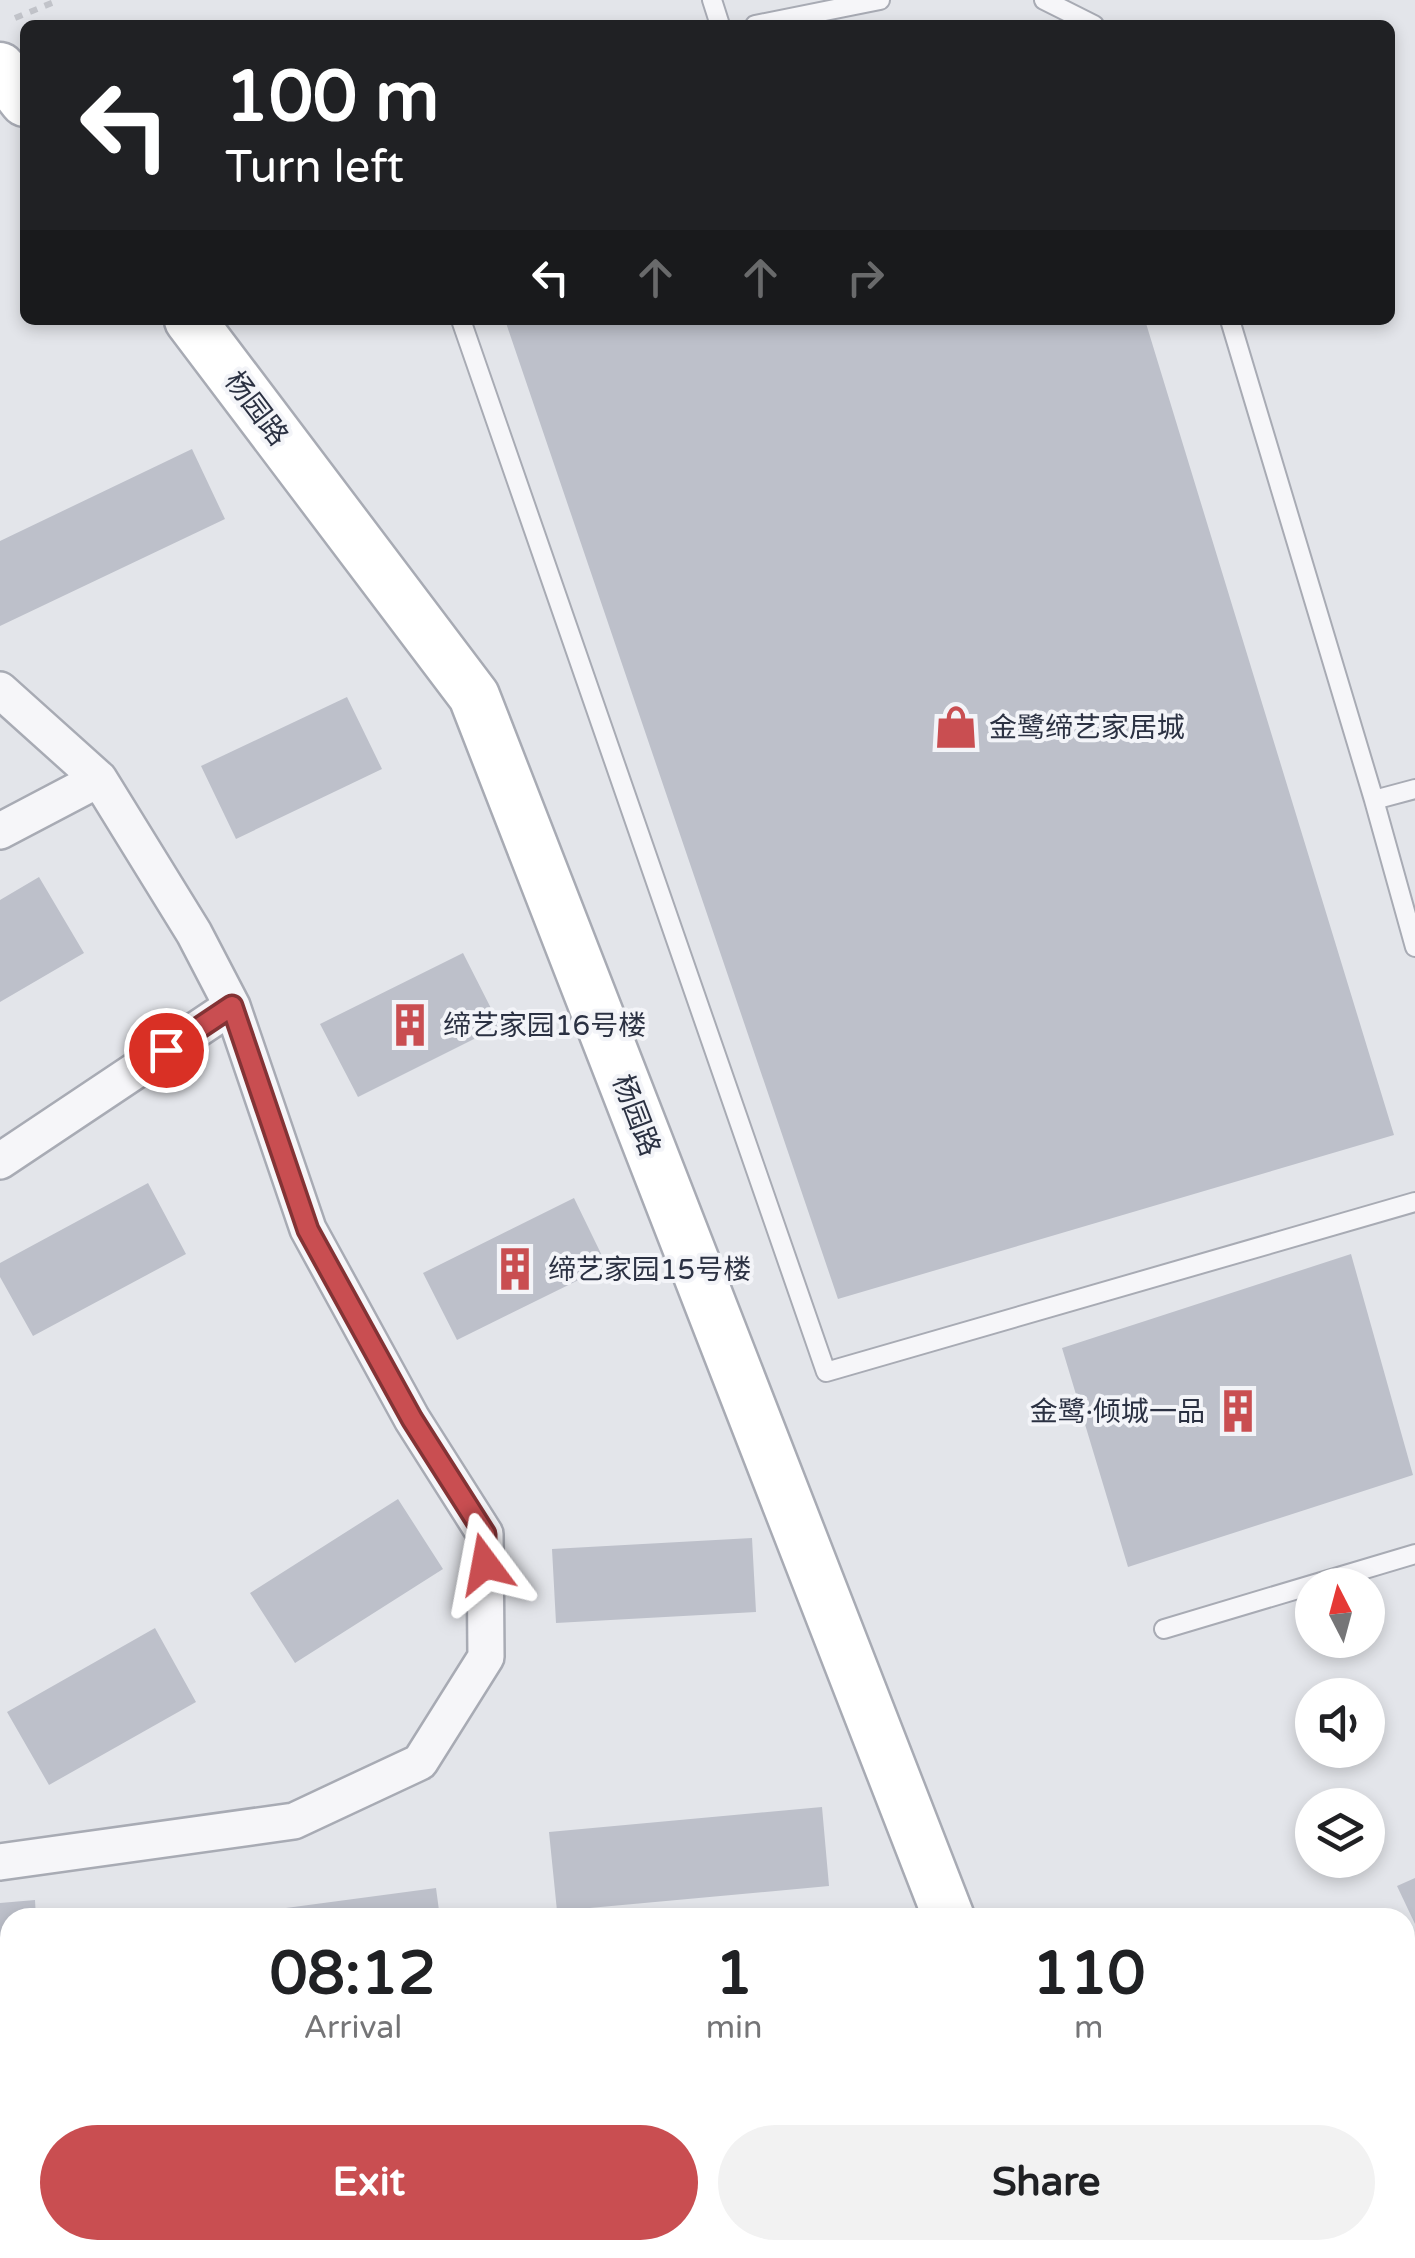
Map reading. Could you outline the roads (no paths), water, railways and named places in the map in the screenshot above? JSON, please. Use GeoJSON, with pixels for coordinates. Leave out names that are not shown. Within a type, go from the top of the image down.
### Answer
{"type":"FeatureCollection","features":[{"type":"Feature","properties":{"kind":"street"},"geometry":{"type":"LineString","coordinates":[[0,68],[20,95]]}},
{"type":"Feature","properties":{"kind":"street","name":"杨园路"},"geometry":{"type":"LineString","coordinates":[[194,325],[474,696],[945,1908]]}},
{"type":"Feature","properties":{"kind":"street"},"geometry":{"type":"LineString","coordinates":[[0,690],[99,778],[232,1006],[308,1230],[412,1419],[485,1534],[486,1657],[420,1762],[294,1821],[0,1862]]}},
{"type":"Feature","properties":{"kind":"street"},"geometry":{"type":"LineString","coordinates":[[0,831],[99,778]]}},
{"type":"Feature","properties":{"kind":"street"},"geometry":{"type":"LineString","coordinates":[[0,1160],[232,1006]]}},
{"type":"Feature","properties":{"kind":"lane"},"geometry":{"type":"LineString","coordinates":[[780,20],[880,0]]}},
{"type":"Feature","properties":{"kind":"lane"},"geometry":{"type":"LineString","coordinates":[[1044,0],[1084,20]]}},
{"type":"Feature","properties":{"kind":"lane"},"geometry":{"type":"LineString","coordinates":[[463,325],[826,1372],[1415,1202]]}},
{"type":"Feature","properties":{"kind":"lane"},"geometry":{"type":"LineString","coordinates":[[1232,325],[1415,947]]}},
{"type":"Feature","properties":{"kind":"lane"},"geometry":{"type":"LineString","coordinates":[[1374,800],[1415,789]]}},
{"type":"Feature","properties":{"kind":"lane"},"geometry":{"type":"LineString","coordinates":[[1164,1629],[1415,1554]]}},
{"type":"Feature","properties":{"kind":"place","name":"金鹭缔艺家居城"},"geometry":{"type":"Point","coordinates":[956,727]}},
{"type":"Feature","properties":{"kind":"place","name":"缔艺家园16号楼"},"geometry":{"type":"Point","coordinates":[410,1025]}},
{"type":"Feature","properties":{"kind":"place","name":"缔艺家园15号楼"},"geometry":{"type":"Point","coordinates":[515,1269]}},
{"type":"Feature","properties":{"kind":"place","name":"金鹭·倾城一品"},"geometry":{"type":"Point","coordinates":[1238,1411]}}]}
